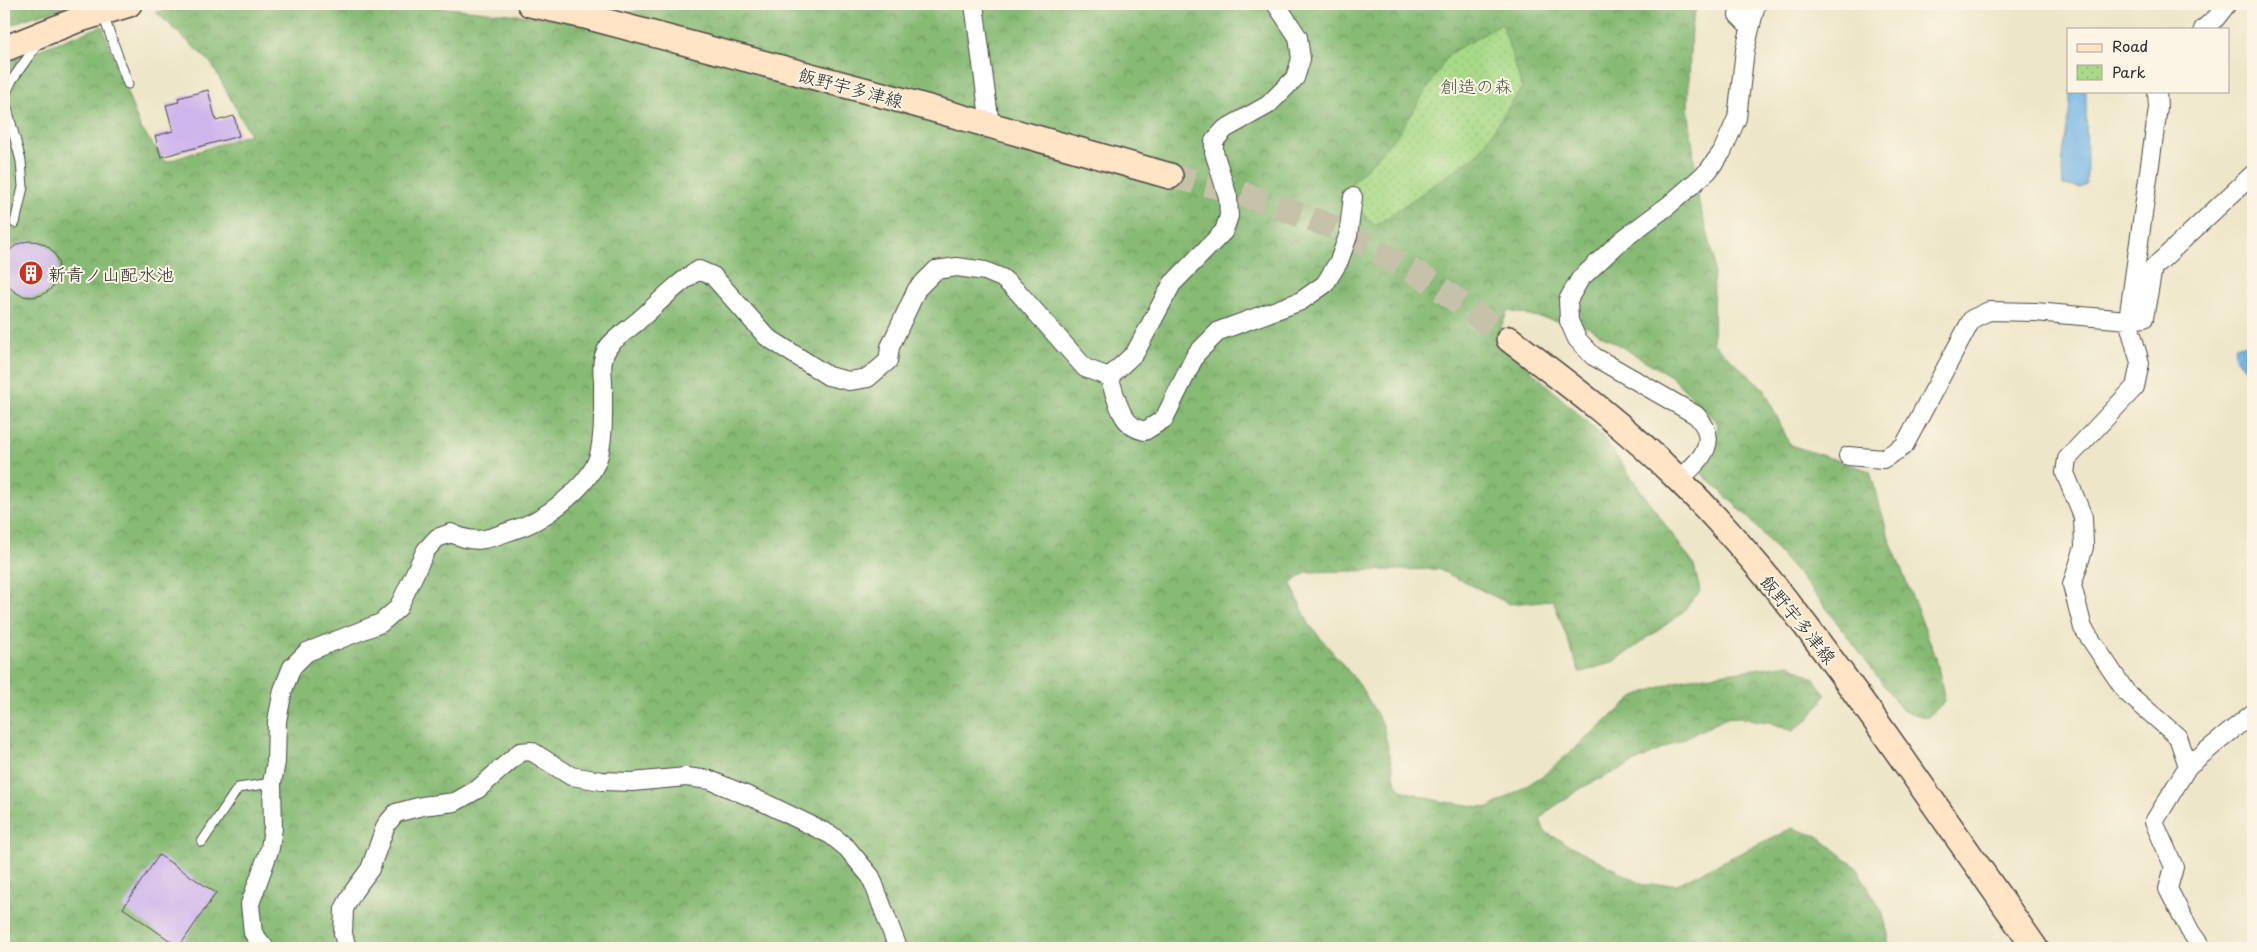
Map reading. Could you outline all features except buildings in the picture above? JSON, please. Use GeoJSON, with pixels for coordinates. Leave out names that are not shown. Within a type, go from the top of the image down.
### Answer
{"type":"FeatureCollection","features":[{"type":"Feature","properties":{"kind":"main road"},"geometry":{"type":"LineString","coordinates":[[4,50],[45,32],[129,4]]}},
{"type":"Feature","properties":{"kind":"main road","name":"飯野宇多津線"},"geometry":{"type":"LineString","coordinates":[[530,4],[594,18],[990,125],[1170,176]]}},
{"type":"Feature","properties":{"kind":"main road","name":"飯野宇多津線"},"geometry":{"type":"LineString","coordinates":[[1509,339],[1642,444],[1680,480],[1772,584],[1847,680],[2035,948]]}},
{"type":"Feature","properties":{"kind":"street"},"geometry":{"type":"LineString","coordinates":[[974,4],[990,125]]}},
{"type":"Feature","properties":{"kind":"street"},"geometry":{"type":"LineString","coordinates":[[1109,378],[1135,353],[1172,284],[1224,231],[1230,216],[1228,197],[1214,152],[1214,141],[1225,129],[1268,105],[1296,78],[1301,59],[1298,37],[1276,4]]}},
{"type":"Feature","properties":{"kind":"street"},"geometry":{"type":"LineString","coordinates":[[1741,4],[1738,15],[1750,26]]}},
{"type":"Feature","properties":{"kind":"street"},"geometry":{"type":"LineString","coordinates":[[1680,480],[1703,456],[1708,440],[1706,426],[1696,415],[1594,356],[1577,339],[1569,321],[1568,300],[1580,279],[1622,240],[1669,205],[1701,176],[1722,152],[1737,118],[1745,50],[1756,4]]}},
{"type":"Feature","properties":{"kind":"street"},"geometry":{"type":"LineString","coordinates":[[2204,28],[2216,18],[2227,4]]}},
{"type":"Feature","properties":{"kind":"street"},"geometry":{"type":"LineString","coordinates":[[2158,92],[2158,108],[2128,320],[2140,363],[2135,387],[2067,459],[2065,473],[2083,517],[2084,547],[2072,586],[2083,628],[2126,692],[2178,737],[2188,766]]}},
{"type":"Feature","properties":{"kind":"street"},"geometry":{"type":"LineString","coordinates":[[1848,456],[1883,459],[1904,446],[1972,319],[1990,311],[2035,312],[2128,320],[2144,318],[2153,268],[2253,174]]}},
{"type":"Feature","properties":{"kind":"street"},"geometry":{"type":"LineString","coordinates":[[265,948],[253,933],[250,904],[270,848],[274,828],[272,783],[276,762],[277,721],[283,690],[292,667],[307,652],[381,624],[398,608],[426,550],[436,538],[451,533],[467,540],[481,540],[527,526],[552,511],[585,481],[598,457],[602,437],[604,384],[601,367],[609,346],[683,279],[699,270],[713,276],[767,337],[828,376],[849,381],[868,378],[888,361],[890,347],[917,289],[936,270],[957,267],[985,271],[1002,278],[1018,292],[1085,368],[1109,378],[1125,421],[1136,429],[1145,431],[1164,419],[1196,354],[1219,331],[1302,301],[1325,284],[1339,261],[1348,236],[1354,197]]}},
{"type":"Feature","properties":{"kind":"street"},"geometry":{"type":"LineString","coordinates":[[2202,948],[2190,931],[2168,889],[2174,867],[2154,822],[2188,766],[2253,713]]}},
{"type":"Feature","properties":{"kind":"street"},"geometry":{"type":"LineString","coordinates":[[347,948],[343,934],[344,909],[353,892],[370,869],[386,825],[396,813],[422,806],[455,802],[478,790],[520,752],[531,751],[571,776],[594,780],[632,782],[686,777],[710,780],[765,803],[831,835],[846,848],[871,877],[898,948]]}},
{"type":"Feature","properties":{"kind":"lane"},"geometry":{"type":"LineString","coordinates":[[102,12],[128,84]]}},
{"type":"Feature","properties":{"kind":"lane"},"geometry":{"type":"LineString","coordinates":[[15,223],[22,186],[21,161],[4,97],[12,80],[45,32]]}},
{"type":"Feature","properties":{"kind":"lane"},"geometry":{"type":"LineString","coordinates":[[202,842],[238,788],[272,783]]}},
{"type":"Feature","properties":{"kind":"green space"},"geometry":{"type":"Polygon","coordinates":[[[4,4],[76,4],[25,19],[4,29],[4,4]]]}},
{"type":"Feature","properties":{"kind":"green space"},"geometry":{"type":"Polygon","coordinates":[[[203,4],[405,4],[593,22],[650,7],[640,4],[1697,4],[1691,27],[1688,104],[1699,203],[1714,257],[1713,343],[1764,389],[1790,445],[1870,471],[1889,538],[1936,657],[1945,701],[1927,718],[1903,711],[1821,601],[1748,517],[1702,474],[1716,441],[1718,424],[1671,376],[1588,327],[1508,311],[1496,338],[1602,436],[1694,565],[1700,591],[1681,614],[1615,661],[1580,673],[1553,600],[1510,604],[1438,569],[1306,572],[1291,584],[1309,624],[1359,684],[1383,725],[1395,780],[1401,790],[1439,801],[1489,808],[1544,775],[1635,696],[1684,679],[1790,664],[1814,679],[1826,695],[1809,718],[1793,731],[1769,722],[1729,717],[1583,787],[1552,808],[1540,819],[1545,832],[1644,885],[1677,884],[1792,828],[1818,836],[1856,867],[1882,911],[1888,933],[1888,948],[4,948],[4,63],[102,26],[140,127],[166,162],[250,134],[211,63],[156,12],[203,4]]]}},
{"type":"Feature","properties":{"kind":"green space","name":"創造の森"},"geometry":{"type":"Polygon","coordinates":[[[1502,24],[1522,87],[1478,154],[1375,226],[1343,193],[1398,134],[1450,53],[1502,24]]]}},
{"type":"Feature","properties":{"kind":"water"},"geometry":{"type":"Polygon","coordinates":[[[2070,92],[2086,92],[2087,178],[2086,184],[2080,188],[2063,185],[2063,161],[2070,92]]]}},
{"type":"Feature","properties":{"kind":"water"},"geometry":{"type":"Polygon","coordinates":[[[2253,342],[2253,379],[2234,355],[2235,347],[2253,342]]]}},
{"type":"Feature","properties":{"kind":"tunnel"},"geometry":{"type":"LineString","coordinates":[[1170,176],[1229,189],[1333,227],[1430,281],[1509,339]]}},
{"type":"Feature","properties":{"kind":"place","name":"新青ノ山配水池"},"geometry":{"type":"Point","coordinates":[31,273]}}]}
